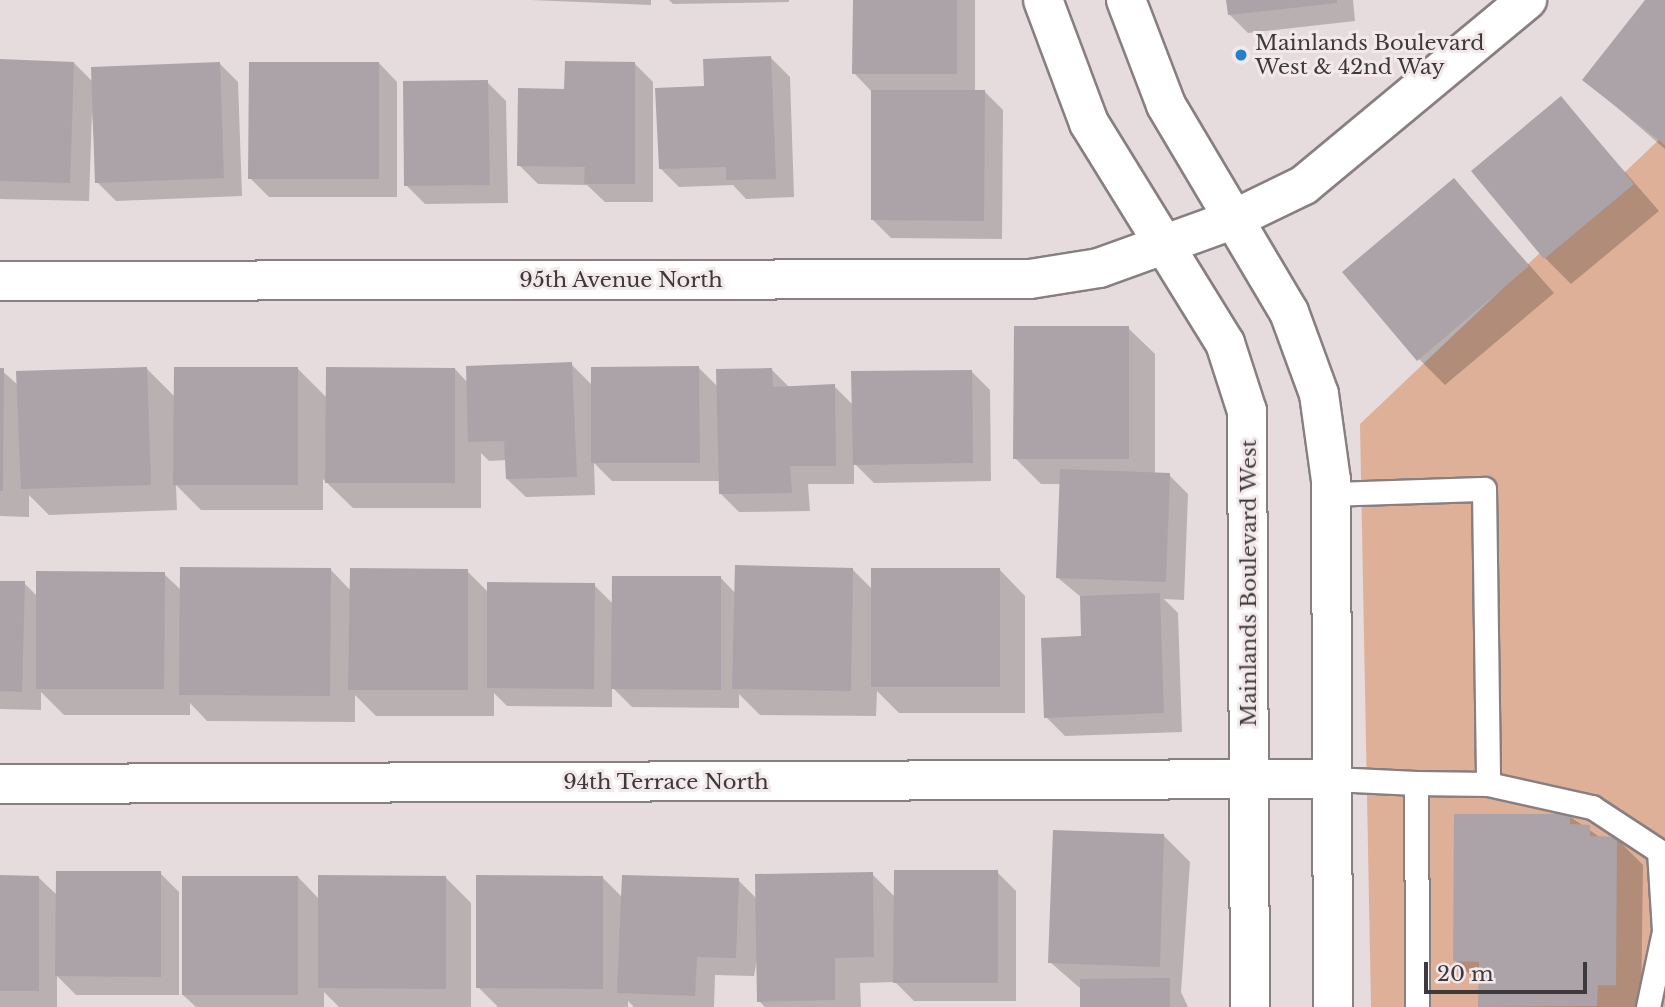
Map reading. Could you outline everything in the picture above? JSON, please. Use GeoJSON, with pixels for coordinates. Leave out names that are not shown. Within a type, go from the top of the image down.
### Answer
{"type":"FeatureCollection","features":[{"type":"Feature","properties":{"kind":"street","name":"Mainlands Boulevard West"},"geometry":{"type":"LineString","coordinates":[[1043,0],[1089,123],[1225,342],[1247,411],[1250,1007]]}},
{"type":"Feature","properties":{"kind":"street"},"geometry":{"type":"LineString","coordinates":[[1126,0],[1166,105],[1289,312],[1319,394],[1331,494],[1333,1007]]}},
{"type":"Feature","properties":{"kind":"street","name":"95th Avenue North"},"geometry":{"type":"LineString","coordinates":[[0,281],[1030,279],[1099,268],[1232,220],[1304,185],[1527,0]]}},
{"type":"Feature","properties":{"kind":"street","name":"94th Terrace North"},"geometry":{"type":"LineString","coordinates":[[0,784],[1332,779]]}},
{"type":"Feature","properties":{"kind":"lane"},"geometry":{"type":"LineString","coordinates":[[1331,494],[1485,489],[1489,784]]}},
{"type":"Feature","properties":{"kind":"lane"},"geometry":{"type":"LineString","coordinates":[[1332,779],[1489,784],[1592,807],[1659,851],[1664,930],[1648,1007]]}},
{"type":"Feature","properties":{"kind":"lane"},"geometry":{"type":"LineString","coordinates":[[1416,783],[1417,1007]]}},
{"type":"Feature","properties":{"kind":"shaded area"},"geometry":{"type":"Polygon","coordinates":[[[1665,134],[1665,1007],[1371,1007],[1360,424],[1665,134]]]}},
{"type":"Feature","properties":{"kind":"building"},"geometry":{"type":"Polygon","coordinates":[[[853,0],[957,0],[957,74],[852,74],[853,0]]]}},
{"type":"Feature","properties":{"kind":"building"},"geometry":{"type":"Polygon","coordinates":[[[1226,0],[1337,0],[1337,3],[1228,15],[1226,0]]]}},
{"type":"Feature","properties":{"kind":"building"},"geometry":{"type":"Polygon","coordinates":[[[1645,0],[1665,0],[1665,145],[1582,80],[1645,0]]]}},
{"type":"Feature","properties":{"kind":"building"},"geometry":{"type":"Polygon","coordinates":[[[771,56],[776,179],[726,180],[726,167],[659,169],[655,88],[704,86],[703,59],[771,56]]]}},
{"type":"Feature","properties":{"kind":"building"},"geometry":{"type":"Polygon","coordinates":[[[0,59],[74,62],[70,183],[0,181],[0,59]]]}},
{"type":"Feature","properties":{"kind":"building"},"geometry":{"type":"Polygon","coordinates":[[[565,61],[635,62],[635,184],[584,184],[585,167],[517,166],[518,88],[564,89],[565,61]]]}},
{"type":"Feature","properties":{"kind":"building"},"geometry":{"type":"Polygon","coordinates":[[[220,62],[224,178],[95,183],[91,67],[220,62]]]}},
{"type":"Feature","properties":{"kind":"building"},"geometry":{"type":"Polygon","coordinates":[[[249,62],[379,62],[379,179],[248,179],[249,62]]]}},
{"type":"Feature","properties":{"kind":"building"},"geometry":{"type":"Polygon","coordinates":[[[488,80],[490,185],[404,186],[403,81],[488,80]]]}},
{"type":"Feature","properties":{"kind":"building"},"geometry":{"type":"Polygon","coordinates":[[[871,90],[985,90],[984,221],[871,220],[871,90]]]}},
{"type":"Feature","properties":{"kind":"building"},"geometry":{"type":"Polygon","coordinates":[[[1561,96],[1634,184],[1544,259],[1471,171],[1561,96]]]}},
{"type":"Feature","properties":{"kind":"building"},"geometry":{"type":"Polygon","coordinates":[[[1454,178],[1529,266],[1417,361],[1342,272],[1454,178]]]}},
{"type":"Feature","properties":{"kind":"building"},"geometry":{"type":"Polygon","coordinates":[[[1014,326],[1129,326],[1129,459],[1013,459],[1014,326]]]}},
{"type":"Feature","properties":{"kind":"building"},"geometry":{"type":"Polygon","coordinates":[[[572,362],[577,477],[506,479],[504,441],[468,442],[466,366],[572,362]]]}},
{"type":"Feature","properties":{"kind":"building"},"geometry":{"type":"Polygon","coordinates":[[[699,366],[700,463],[591,463],[591,367],[699,366]]]}},
{"type":"Feature","properties":{"kind":"building"},"geometry":{"type":"Polygon","coordinates":[[[147,367],[151,485],[21,489],[16,371],[147,367]]]}},
{"type":"Feature","properties":{"kind":"building"},"geometry":{"type":"Polygon","coordinates":[[[174,367],[298,367],[298,485],[173,485],[174,367]]]}},
{"type":"Feature","properties":{"kind":"building"},"geometry":{"type":"Polygon","coordinates":[[[326,367],[455,368],[455,483],[325,483],[326,367]]]}},
{"type":"Feature","properties":{"kind":"building"},"geometry":{"type":"Polygon","coordinates":[[[0,368],[4,368],[3,491],[0,491],[0,368]]]}},
{"type":"Feature","properties":{"kind":"building"},"geometry":{"type":"Polygon","coordinates":[[[772,368],[773,387],[835,384],[836,466],[790,466],[792,493],[719,494],[716,369],[772,368]]]}},
{"type":"Feature","properties":{"kind":"building"},"geometry":{"type":"Polygon","coordinates":[[[972,370],[973,463],[853,465],[851,371],[972,370]]]}},
{"type":"Feature","properties":{"kind":"building"},"geometry":{"type":"Polygon","coordinates":[[[1060,469],[1170,473],[1166,582],[1056,578],[1060,469]]]}},
{"type":"Feature","properties":{"kind":"building"},"geometry":{"type":"Polygon","coordinates":[[[735,565],[853,568],[851,691],[732,689],[735,565]]]}},
{"type":"Feature","properties":{"kind":"building"},"geometry":{"type":"Polygon","coordinates":[[[180,567],[331,568],[330,696],[179,695],[180,567]]]}},
{"type":"Feature","properties":{"kind":"building"},"geometry":{"type":"Polygon","coordinates":[[[350,568],[468,569],[468,690],[348,690],[350,568]]]}},
{"type":"Feature","properties":{"kind":"building"},"geometry":{"type":"Polygon","coordinates":[[[871,568],[1000,568],[1000,687],[871,687],[871,568]]]}},
{"type":"Feature","properties":{"kind":"building"},"geometry":{"type":"Polygon","coordinates":[[[36,571],[165,572],[164,689],[36,689],[36,571]]]}},
{"type":"Feature","properties":{"kind":"building"},"geometry":{"type":"Polygon","coordinates":[[[612,576],[721,576],[721,690],[611,689],[612,576]]]}},
{"type":"Feature","properties":{"kind":"building"},"geometry":{"type":"Polygon","coordinates":[[[0,581],[25,581],[22,692],[0,691],[0,581]]]}},
{"type":"Feature","properties":{"kind":"building"},"geometry":{"type":"Polygon","coordinates":[[[487,582],[595,583],[594,689],[487,688],[487,582]]]}},
{"type":"Feature","properties":{"kind":"building"},"geometry":{"type":"Polygon","coordinates":[[[1160,593],[1164,713],[1044,718],[1041,638],[1081,636],[1080,596],[1160,593]]]}},
{"type":"Feature","properties":{"kind":"building"},"geometry":{"type":"Polygon","coordinates":[[[1454,814],[1570,814],[1570,824],[1590,825],[1590,836],[1617,837],[1616,985],[1598,985],[1597,1006],[1478,1007],[1479,962],[1453,961],[1454,814]]]}},
{"type":"Feature","properties":{"kind":"building"},"geometry":{"type":"Polygon","coordinates":[[[1053,830],[1164,834],[1160,967],[1048,963],[1053,830]]]}},
{"type":"Feature","properties":{"kind":"building"},"geometry":{"type":"Polygon","coordinates":[[[894,870],[998,870],[998,983],[893,983],[894,870]]]}},
{"type":"Feature","properties":{"kind":"building"},"geometry":{"type":"Polygon","coordinates":[[[56,871],[161,871],[161,977],[55,976],[56,871]]]}},
{"type":"Feature","properties":{"kind":"building"},"geometry":{"type":"Polygon","coordinates":[[[873,872],[874,957],[835,958],[835,1000],[757,1002],[755,874],[873,872]]]}},
{"type":"Feature","properties":{"kind":"building"},"geometry":{"type":"Polygon","coordinates":[[[0,875],[39,876],[39,991],[0,991],[0,875]]]}},
{"type":"Feature","properties":{"kind":"building"},"geometry":{"type":"Polygon","coordinates":[[[318,875],[446,876],[446,989],[318,988],[318,875]]]}},
{"type":"Feature","properties":{"kind":"building"},"geometry":{"type":"Polygon","coordinates":[[[476,875],[603,876],[603,989],[476,988],[476,875]]]}},
{"type":"Feature","properties":{"kind":"building"},"geometry":{"type":"Polygon","coordinates":[[[622,875],[739,878],[736,958],[697,957],[695,996],[617,993],[622,875]]]}},
{"type":"Feature","properties":{"kind":"building"},"geometry":{"type":"Polygon","coordinates":[[[182,876],[298,876],[298,995],[182,995],[182,876]]]}},
{"type":"Feature","properties":{"kind":"building"},"geometry":{"type":"Polygon","coordinates":[[[1170,978],[1170,1007],[1080,1007],[1080,979],[1170,978]]]}},
{"type":"Feature","properties":{"kind":"place","name":"Mainlands Boulevard West & 42nd Way"},"geometry":{"type":"Point","coordinates":[1241,55]}}]}
